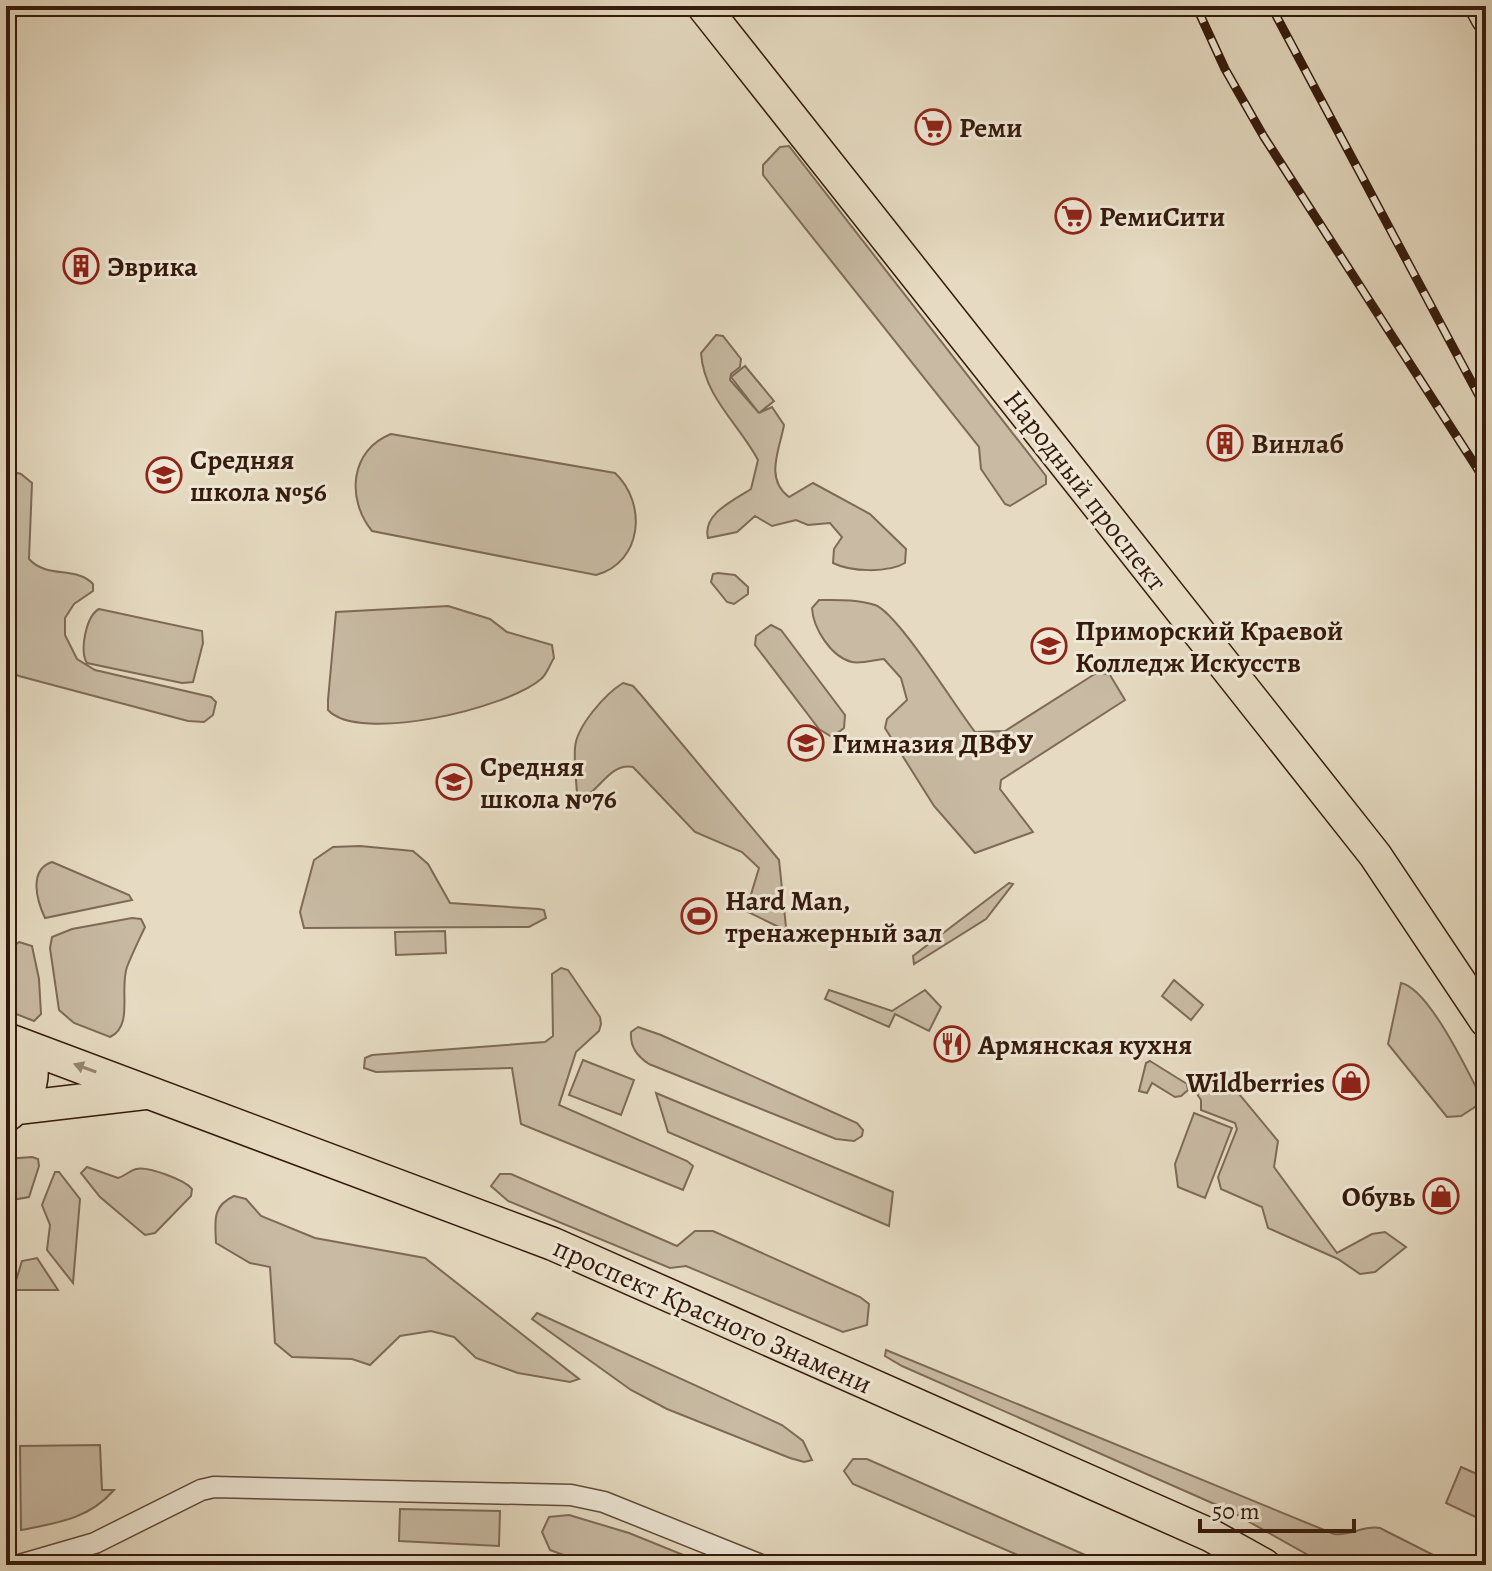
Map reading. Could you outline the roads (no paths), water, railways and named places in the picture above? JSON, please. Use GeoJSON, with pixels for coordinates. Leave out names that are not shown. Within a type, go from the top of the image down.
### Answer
{"type":"FeatureCollection","features":[{"type":"Feature","properties":{"kind":"main road","name":"Народный проспект"},"geometry":{"type":"LineString","coordinates":[[703,6],[1375,855],[1486,1021]]}},
{"type":"Feature","properties":{"kind":"main road"},"geometry":{"type":"LineString","coordinates":[[1479,6],[1486,19]]}},
{"type":"Feature","properties":{"kind":"main road","name":"проспект Красного Знамени"},"geometry":{"type":"LineString","coordinates":[[12,1042],[553,1244],[1210,1535],[1264,1565]]}},
{"type":"Feature","properties":{"kind":"main road","name":"проспект Красного Знамени"},"geometry":{"type":"LineString","coordinates":[[12,1042],[28,1057],[31,1076],[26,1098],[12,1112]]}},
{"type":"Feature","properties":{"kind":"main road","name":"проспект Красного Знамени"},"geometry":{"type":"LineString","coordinates":[[12,1112],[152,1092]]}},
{"type":"Feature","properties":{"kind":"street"},"geometry":{"type":"LineString","coordinates":[[19,1565],[95,1543],[214,1487],[571,1495],[604,1502],[761,1565]]}},
{"type":"Feature","properties":{"kind":"railway"},"geometry":{"type":"LineString","coordinates":[[1196,6],[1225,69],[1264,137],[1486,482]]}},
{"type":"Feature","properties":{"kind":"railway"},"geometry":{"type":"LineString","coordinates":[[1271,6],[1486,409]]}},
{"type":"Feature","properties":{"kind":"place","name":"Реми"},"geometry":{"type":"Point","coordinates":[933,127]}},
{"type":"Feature","properties":{"kind":"place","name":"РемиСити"},"geometry":{"type":"Point","coordinates":[1073,216]}},
{"type":"Feature","properties":{"kind":"place","name":"Эврика"},"geometry":{"type":"Point","coordinates":[81,266]}},
{"type":"Feature","properties":{"kind":"place","name":"Винлаб"},"geometry":{"type":"Point","coordinates":[1225,443]}},
{"type":"Feature","properties":{"kind":"place","name":"Средняя школа №56"},"geometry":{"type":"Point","coordinates":[164,475]}},
{"type":"Feature","properties":{"kind":"place","name":"Приморский Краевой Колледж Искусств"},"geometry":{"type":"Point","coordinates":[1049,646]}},
{"type":"Feature","properties":{"kind":"place","name":"Гимназия ДВФУ"},"geometry":{"type":"Point","coordinates":[806,743]}},
{"type":"Feature","properties":{"kind":"place","name":"Средняя школа №76"},"geometry":{"type":"Point","coordinates":[454,782]}},
{"type":"Feature","properties":{"kind":"place","name":"Hard Man, тренажерный зал"},"geometry":{"type":"Point","coordinates":[699,916]}},
{"type":"Feature","properties":{"kind":"place","name":"Армянская кухня"},"geometry":{"type":"Point","coordinates":[952,1044]}},
{"type":"Feature","properties":{"kind":"place","name":"Wildberries"},"geometry":{"type":"Point","coordinates":[1351,1082]}},
{"type":"Feature","properties":{"kind":"place","name":"Обувь"},"geometry":{"type":"Point","coordinates":[1441,1196]}}]}
